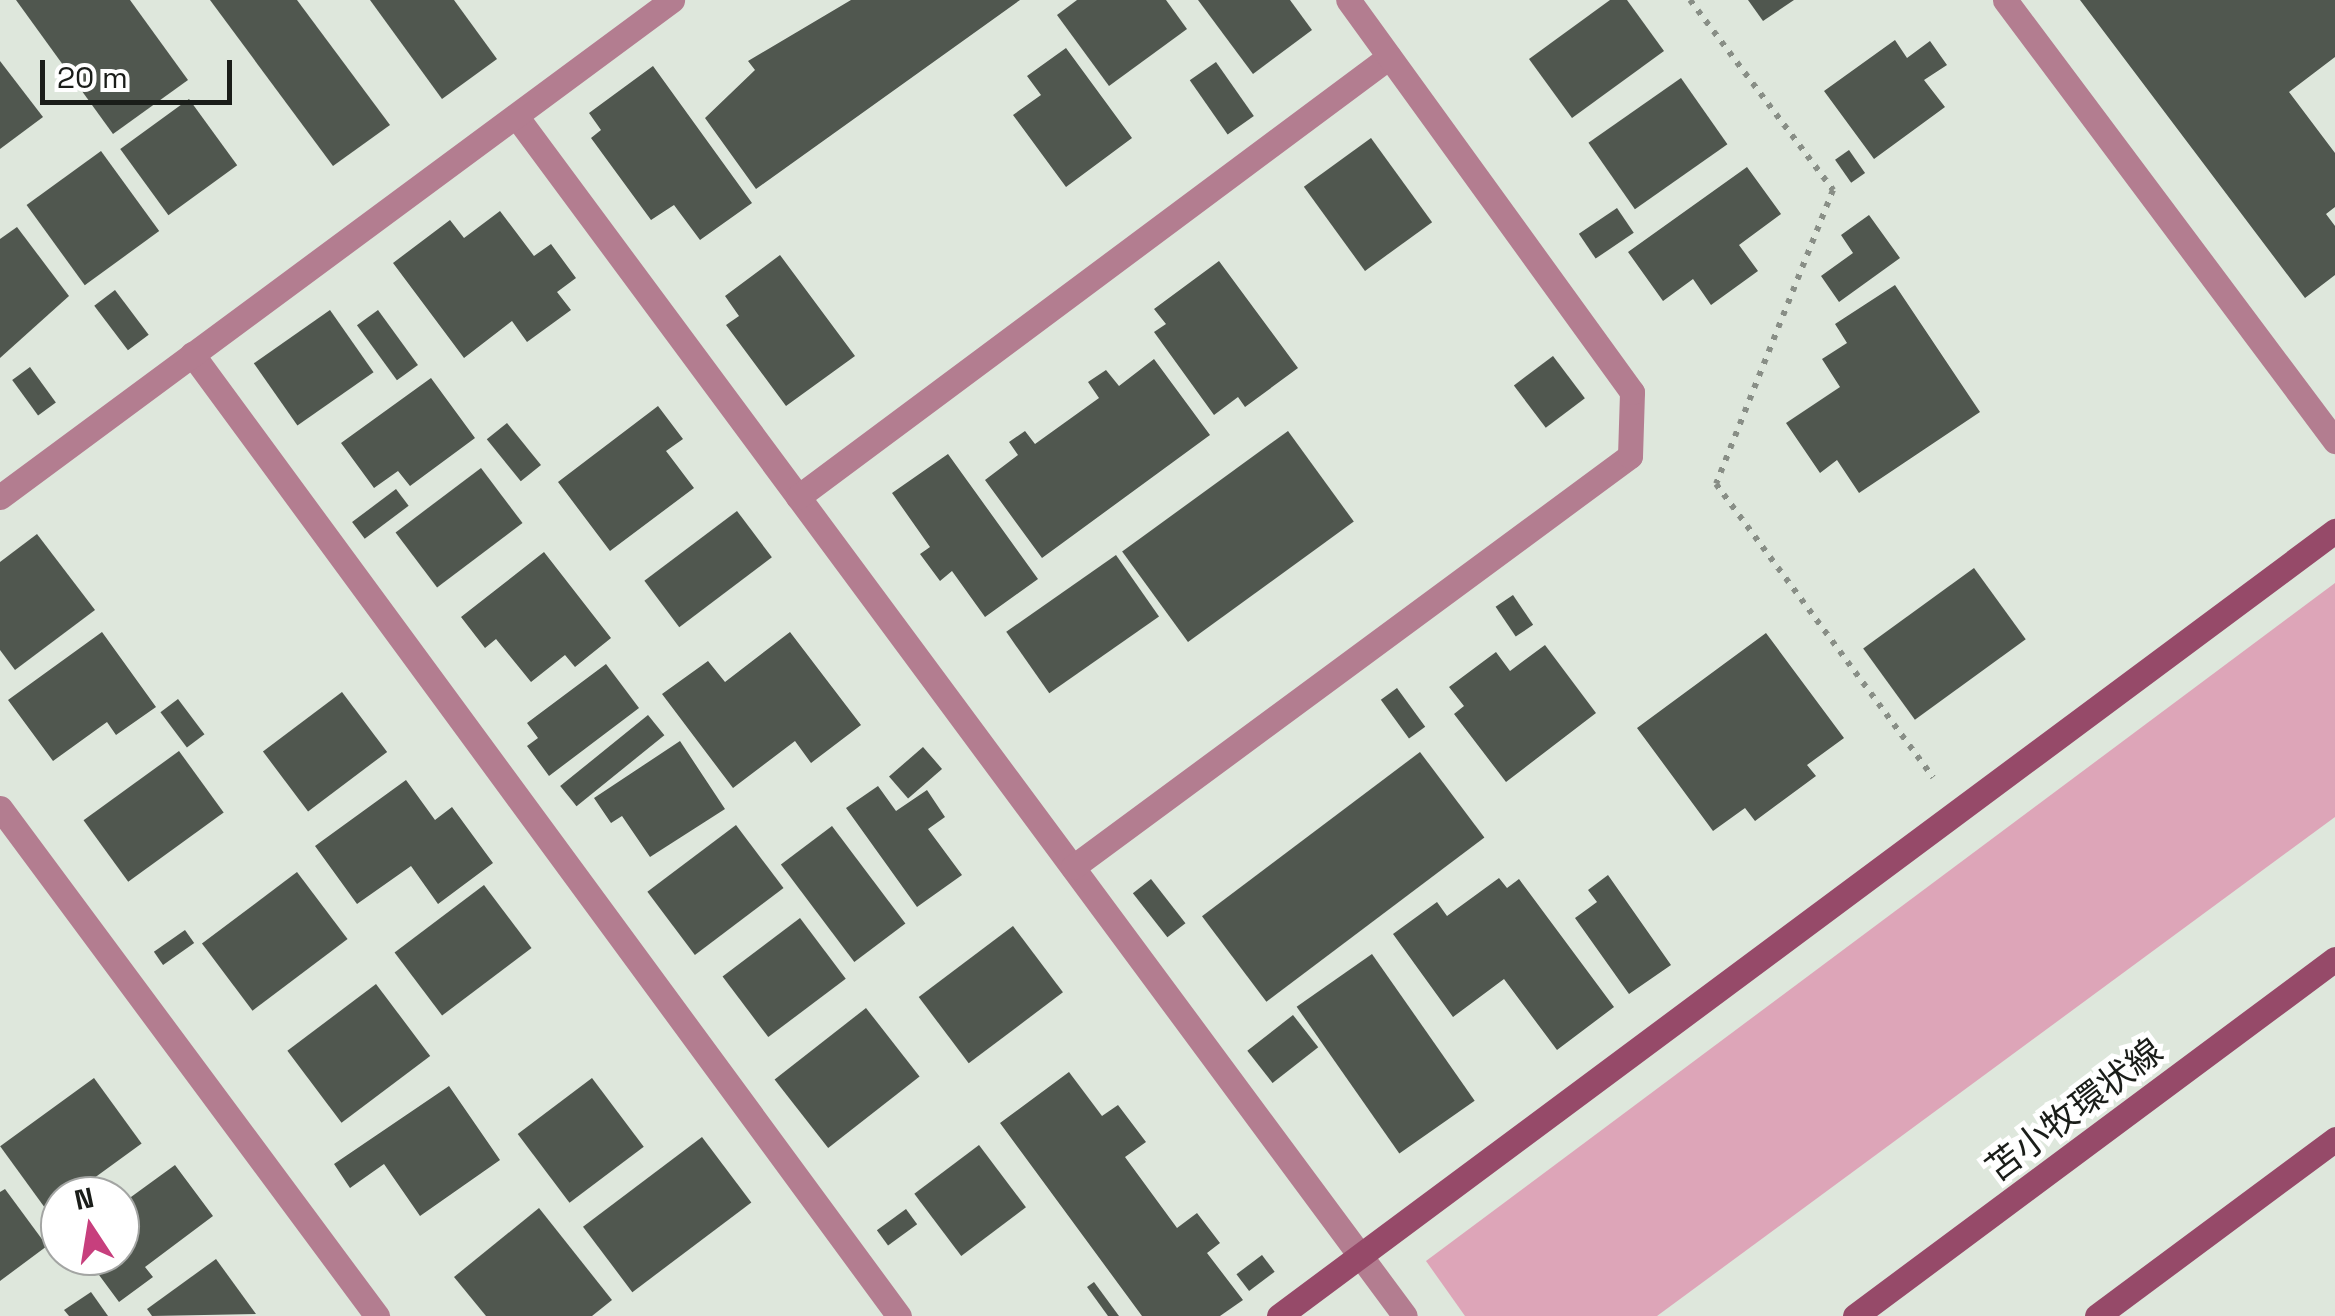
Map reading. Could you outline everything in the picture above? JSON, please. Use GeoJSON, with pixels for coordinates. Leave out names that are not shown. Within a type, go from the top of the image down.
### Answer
{"type":"FeatureCollection","features":[{"type":"Feature","properties":{"kind":"street"},"geometry":{"type":"LineString","coordinates":[[0,497],[672,0]]}},
{"type":"Feature","properties":{"kind":"street"},"geometry":{"type":"LineString","coordinates":[[1073,868],[1630,456],[1632,392],[1348,0]]}},
{"type":"Feature","properties":{"kind":"street"},"geometry":{"type":"LineString","coordinates":[[2005,0],[2335,441]]}},
{"type":"Feature","properties":{"kind":"street"},"geometry":{"type":"LineString","coordinates":[[798,496],[1389,57]]}},
{"type":"Feature","properties":{"kind":"street"},"geometry":{"type":"LineString","coordinates":[[516,116],[1405,1316]]}},
{"type":"Feature","properties":{"kind":"street"},"geometry":{"type":"LineString","coordinates":[[192,354],[899,1316]]}},
{"type":"Feature","properties":{"kind":"street"},"geometry":{"type":"LineString","coordinates":[[1279,1316],[2335,531]]}},
{"type":"Feature","properties":{"kind":"street"},"geometry":{"type":"LineString","coordinates":[[0,808],[377,1316]]}},
{"type":"Feature","properties":{"kind":"street","name":"苫小牧環状線"},"geometry":{"type":"LineString","coordinates":[[1856,1316],[2335,959]]}},
{"type":"Feature","properties":{"kind":"street"},"geometry":{"type":"LineString","coordinates":[[2096,1316],[2335,1139]]}},
{"type":"Feature","properties":{"kind":"path"},"geometry":{"type":"LineString","coordinates":[[1690,0],[1833,190],[1716,484],[1958,811]]}},
{"type":"Feature","properties":{"kind":"shaded area"},"geometry":{"type":"Polygon","coordinates":[[[2335,583],[2335,817],[1657,1316],[1465,1316],[1426,1261],[2335,583]]]}},
{"type":"Feature","properties":{"kind":"building"},"geometry":{"type":"Polygon","coordinates":[[[16,0],[130,0],[188,80],[113,134],[16,0]]]}},
{"type":"Feature","properties":{"kind":"building"},"geometry":{"type":"Polygon","coordinates":[[[210,0],[297,0],[390,125],[333,166],[210,0]]]}},
{"type":"Feature","properties":{"kind":"building"},"geometry":{"type":"Polygon","coordinates":[[[370,0],[454,0],[497,59],[442,99],[370,0]]]}},
{"type":"Feature","properties":{"kind":"building"},"geometry":{"type":"Polygon","coordinates":[[[851,0],[1020,0],[756,189],[705,118],[755,70],[748,61],[851,0]]]}},
{"type":"Feature","properties":{"kind":"building"},"geometry":{"type":"Polygon","coordinates":[[[1077,0],[1166,0],[1187,29],[1109,86],[1057,15],[1077,0]]]}},
{"type":"Feature","properties":{"kind":"building"},"geometry":{"type":"Polygon","coordinates":[[[1198,0],[1290,0],[1312,30],[1253,74],[1198,0]]]}},
{"type":"Feature","properties":{"kind":"building"},"geometry":{"type":"Polygon","coordinates":[[[1610,0],[1627,0],[1664,51],[1572,118],[1529,59],[1610,0]]]}},
{"type":"Feature","properties":{"kind":"building"},"geometry":{"type":"Polygon","coordinates":[[[1748,0],[1794,0],[1763,21],[1748,0]]]}},
{"type":"Feature","properties":{"kind":"building"},"geometry":{"type":"Polygon","coordinates":[[[2080,0],[2335,0],[2335,57],[2289,92],[2335,153],[2335,207],[2326,214],[2335,226],[2335,275],[2305,298],[2080,0]]]}},
{"type":"Feature","properties":{"kind":"building"},"geometry":{"type":"Polygon","coordinates":[[[1895,40],[1907,58],[1930,41],[1947,65],[1924,80],[1945,107],[1874,159],[1824,91],[1895,40]]]}},
{"type":"Feature","properties":{"kind":"building"},"geometry":{"type":"Polygon","coordinates":[[[1066,48],[1132,138],[1066,187],[1013,115],[1041,95],[1027,76],[1066,48]]]}},
{"type":"Feature","properties":{"kind":"building"},"geometry":{"type":"Polygon","coordinates":[[[0,61],[43,117],[0,149],[0,61]]]}},
{"type":"Feature","properties":{"kind":"building"},"geometry":{"type":"Polygon","coordinates":[[[1216,62],[1254,116],[1228,134],[1190,80],[1216,62]]]}},
{"type":"Feature","properties":{"kind":"building"},"geometry":{"type":"Polygon","coordinates":[[[653,66],[752,203],[700,240],[674,205],[651,220],[591,138],[601,130],[589,113],[653,66]]]}},
{"type":"Feature","properties":{"kind":"building"},"geometry":{"type":"Polygon","coordinates":[[[1681,78],[1727,144],[1635,209],[1588,143],[1681,78]]]}},
{"type":"Feature","properties":{"kind":"building"},"geometry":{"type":"Polygon","coordinates":[[[189,99],[237,165],[168,215],[120,149],[189,99]]]}},
{"type":"Feature","properties":{"kind":"building"},"geometry":{"type":"Polygon","coordinates":[[[1371,138],[1432,222],[1365,271],[1304,187],[1371,138]]]}},
{"type":"Feature","properties":{"kind":"building"},"geometry":{"type":"Polygon","coordinates":[[[1849,150],[1865,173],[1851,183],[1835,160],[1849,150]]]}},
{"type":"Feature","properties":{"kind":"building"},"geometry":{"type":"Polygon","coordinates":[[[101,151],[159,231],[85,285],[27,205],[101,151]]]}},
{"type":"Feature","properties":{"kind":"building"},"geometry":{"type":"Polygon","coordinates":[[[1747,167],[1781,214],[1739,245],[1758,271],[1711,305],[1693,279],[1663,301],[1628,252],[1747,167]]]}},
{"type":"Feature","properties":{"kind":"building"},"geometry":{"type":"Polygon","coordinates":[[[1617,208],[1634,233],[1596,259],[1579,234],[1617,208]]]}},
{"type":"Feature","properties":{"kind":"building"},"geometry":{"type":"Polygon","coordinates":[[[500,211],[534,256],[551,244],[576,278],[557,292],[571,310],[527,342],[512,321],[464,358],[393,263],[450,220],[464,238],[500,211]]]}},
{"type":"Feature","properties":{"kind":"building"},"geometry":{"type":"Polygon","coordinates":[[[1869,215],[1900,258],[1839,302],[1821,276],[1853,253],[1841,235],[1869,215]]]}},
{"type":"Feature","properties":{"kind":"building"},"geometry":{"type":"Polygon","coordinates":[[[17,227],[69,296],[0,358],[0,239],[17,227]]]}},
{"type":"Feature","properties":{"kind":"building"},"geometry":{"type":"Polygon","coordinates":[[[780,255],[855,356],[786,406],[726,325],[739,316],[725,296],[780,255]]]}},
{"type":"Feature","properties":{"kind":"building"},"geometry":{"type":"Polygon","coordinates":[[[1219,261],[1298,368],[1245,407],[1238,397],[1214,415],[1154,332],[1166,324],[1154,309],[1219,261]]]}},
{"type":"Feature","properties":{"kind":"building"},"geometry":{"type":"Polygon","coordinates":[[[1895,285],[1980,412],[1859,493],[1837,460],[1820,473],[1786,423],[1840,387],[1822,359],[1847,343],[1835,324],[1895,285]]]}},
{"type":"Feature","properties":{"kind":"building"},"geometry":{"type":"Polygon","coordinates":[[[115,290],[149,335],[128,350],[94,306],[115,290]]]}},
{"type":"Feature","properties":{"kind":"building"},"geometry":{"type":"Polygon","coordinates":[[[330,310],[374,372],[297,426],[254,363],[330,310]]]}},
{"type":"Feature","properties":{"kind":"building"},"geometry":{"type":"Polygon","coordinates":[[[378,310],[418,365],[397,380],[357,325],[378,310]]]}},
{"type":"Feature","properties":{"kind":"building"},"geometry":{"type":"Polygon","coordinates":[[[1553,356],[1585,398],[1546,428],[1514,385],[1553,356]]]}},
{"type":"Feature","properties":{"kind":"building"},"geometry":{"type":"Polygon","coordinates":[[[1154,359],[1210,435],[1042,558],[985,480],[1018,455],[1009,442],[1025,431],[1035,444],[1099,398],[1088,382],[1106,370],[1119,386],[1154,359]]]}},
{"type":"Feature","properties":{"kind":"building"},"geometry":{"type":"Polygon","coordinates":[[[30,367],[56,403],[38,416],[12,380],[30,367]]]}},
{"type":"Feature","properties":{"kind":"building"},"geometry":{"type":"Polygon","coordinates":[[[431,378],[475,438],[410,486],[398,471],[374,488],[341,443],[431,378]]]}},
{"type":"Feature","properties":{"kind":"building"},"geometry":{"type":"Polygon","coordinates":[[[658,406],[683,439],[666,451],[694,488],[610,551],[558,482],[658,406]]]}},
{"type":"Feature","properties":{"kind":"building"},"geometry":{"type":"Polygon","coordinates":[[[507,423],[541,465],[521,481],[487,439],[507,423]]]}},
{"type":"Feature","properties":{"kind":"building"},"geometry":{"type":"Polygon","coordinates":[[[1288,431],[1354,522],[1188,642],[1122,551],[1288,431]]]}},
{"type":"Feature","properties":{"kind":"building"},"geometry":{"type":"Polygon","coordinates":[[[948,454],[1038,579],[985,617],[952,571],[940,581],[920,554],[930,547],[892,493],[948,454]]]}},
{"type":"Feature","properties":{"kind":"building"},"geometry":{"type":"Polygon","coordinates":[[[481,468],[523,523],[437,588],[396,532],[481,468]]]}},
{"type":"Feature","properties":{"kind":"building"},"geometry":{"type":"Polygon","coordinates":[[[396,489],[409,506],[365,539],[352,522],[396,489]]]}},
{"type":"Feature","properties":{"kind":"building"},"geometry":{"type":"Polygon","coordinates":[[[737,511],[772,557],[679,627],[644,581],[737,511]]]}},
{"type":"Feature","properties":{"kind":"building"},"geometry":{"type":"Polygon","coordinates":[[[37,534],[95,610],[15,670],[0,650],[0,562],[37,534]]]}},
{"type":"Feature","properties":{"kind":"building"},"geometry":{"type":"Polygon","coordinates":[[[544,552],[611,638],[575,667],[565,655],[531,682],[496,639],[485,648],[461,617],[544,552]]]}},
{"type":"Feature","properties":{"kind":"building"},"geometry":{"type":"Polygon","coordinates":[[[1116,555],[1159,616],[1049,693],[1006,632],[1116,555]]]}},
{"type":"Feature","properties":{"kind":"building"},"geometry":{"type":"Polygon","coordinates":[[[1974,568],[2026,639],[1915,720],[1863,649],[1974,568]]]}},
{"type":"Feature","properties":{"kind":"building"},"geometry":{"type":"Polygon","coordinates":[[[1513,595],[1533,625],[1516,637],[1496,607],[1513,595]]]}},
{"type":"Feature","properties":{"kind":"building"},"geometry":{"type":"Polygon","coordinates":[[[102,632],[156,707],[116,735],[107,722],[53,761],[8,700],[102,632]]]}},
{"type":"Feature","properties":{"kind":"building"},"geometry":{"type":"Polygon","coordinates":[[[790,632],[861,725],[811,763],[795,741],[733,788],[662,694],[708,661],[725,682],[790,632]]]}},
{"type":"Feature","properties":{"kind":"building"},"geometry":{"type":"Polygon","coordinates":[[[1766,633],[1844,738],[1807,765],[1816,776],[1755,821],[1745,808],[1713,831],[1637,728],[1766,633]]]}},
{"type":"Feature","properties":{"kind":"building"},"geometry":{"type":"Polygon","coordinates":[[[1545,645],[1596,713],[1506,782],[1454,714],[1464,706],[1449,687],[1496,652],[1510,671],[1545,645]]]}},
{"type":"Feature","properties":{"kind":"building"},"geometry":{"type":"Polygon","coordinates":[[[606,664],[639,708],[549,776],[527,746],[538,738],[527,723],[606,664]]]}},
{"type":"Feature","properties":{"kind":"building"},"geometry":{"type":"Polygon","coordinates":[[[1397,688],[1425,727],[1409,739],[1381,700],[1397,688]]]}},
{"type":"Feature","properties":{"kind":"building"},"geometry":{"type":"Polygon","coordinates":[[[342,692],[387,752],[308,811],[263,752],[342,692]]]}},
{"type":"Feature","properties":{"kind":"building"},"geometry":{"type":"Polygon","coordinates":[[[178,699],[204,734],[187,747],[160,712],[178,699]]]}},
{"type":"Feature","properties":{"kind":"building"},"geometry":{"type":"Polygon","coordinates":[[[648,715],[664,735],[577,806],[560,786],[648,715]]]}},
{"type":"Feature","properties":{"kind":"building"},"geometry":{"type":"Polygon","coordinates":[[[680,741],[725,809],[650,857],[622,816],[611,823],[594,798],[680,741]]]}},
{"type":"Feature","properties":{"kind":"building"},"geometry":{"type":"Polygon","coordinates":[[[923,747],[942,769],[908,798],[889,777],[923,747]]]}},
{"type":"Feature","properties":{"kind":"building"},"geometry":{"type":"Polygon","coordinates":[[[179,751],[224,812],[128,882],[84,820],[179,751]]]}},
{"type":"Feature","properties":{"kind":"building"},"geometry":{"type":"Polygon","coordinates":[[[1420,752],[1484,837],[1266,1002],[1202,916],[1420,752]]]}},
{"type":"Feature","properties":{"kind":"building"},"geometry":{"type":"Polygon","coordinates":[[[406,780],[435,820],[452,807],[493,863],[438,904],[411,866],[357,904],[315,846],[406,780]]]}},
{"type":"Feature","properties":{"kind":"building"},"geometry":{"type":"Polygon","coordinates":[[[878,786],[896,811],[927,790],[945,817],[928,829],[962,875],[917,907],[846,808],[878,786]]]}},
{"type":"Feature","properties":{"kind":"building"},"geometry":{"type":"Polygon","coordinates":[[[736,825],[784,888],[695,955],[647,892],[736,825]]]}},
{"type":"Feature","properties":{"kind":"building"},"geometry":{"type":"Polygon","coordinates":[[[832,826],[905,923],[854,962],[781,865],[832,826]]]}},
{"type":"Feature","properties":{"kind":"building"},"geometry":{"type":"Polygon","coordinates":[[[297,872],[348,939],[253,1011],[202,944],[297,872]]]}},
{"type":"Feature","properties":{"kind":"building"},"geometry":{"type":"Polygon","coordinates":[[[1608,875],[1671,965],[1629,994],[1575,918],[1597,902],[1588,890],[1608,875]]]}},
{"type":"Feature","properties":{"kind":"building"},"geometry":{"type":"Polygon","coordinates":[[[1499,878],[1507,888],[1519,879],[1614,1007],[1557,1050],[1504,979],[1453,1017],[1393,934],[1437,902],[1447,916],[1499,878]]]}},
{"type":"Feature","properties":{"kind":"building"},"geometry":{"type":"Polygon","coordinates":[[[1151,879],[1185,923],[1167,937],[1133,893],[1151,879]]]}},
{"type":"Feature","properties":{"kind":"building"},"geometry":{"type":"Polygon","coordinates":[[[484,885],[532,948],[442,1015],[395,952],[484,885]]]}},
{"type":"Feature","properties":{"kind":"building"},"geometry":{"type":"Polygon","coordinates":[[[800,918],[846,979],[768,1037],[723,976],[800,918]]]}},
{"type":"Feature","properties":{"kind":"building"},"geometry":{"type":"Polygon","coordinates":[[[1013,926],[1063,992],[969,1063],[919,997],[1013,926]]]}},
{"type":"Feature","properties":{"kind":"building"},"geometry":{"type":"Polygon","coordinates":[[[185,930],[194,943],[163,965],[154,952],[185,930]]]}},
{"type":"Feature","properties":{"kind":"building"},"geometry":{"type":"Polygon","coordinates":[[[1372,954],[1475,1101],[1399,1153],[1297,1007],[1372,954]]]}},
{"type":"Feature","properties":{"kind":"building"},"geometry":{"type":"Polygon","coordinates":[[[376,984],[430,1056],[342,1123],[287,1051],[376,984]]]}},
{"type":"Feature","properties":{"kind":"building"},"geometry":{"type":"Polygon","coordinates":[[[866,1008],[920,1077],[828,1148],[775,1079],[866,1008]]]}},
{"type":"Feature","properties":{"kind":"building"},"geometry":{"type":"Polygon","coordinates":[[[1293,1015],[1318,1047],[1273,1083],[1247,1051],[1293,1015]]]}},
{"type":"Feature","properties":{"kind":"building"},"geometry":{"type":"Polygon","coordinates":[[[1069,1072],[1102,1116],[1118,1105],[1146,1142],[1125,1157],[1177,1228],[1197,1213],[1220,1243],[1207,1253],[1243,1300],[1220,1316],[1142,1316],[1000,1123],[1069,1072]]]}},
{"type":"Feature","properties":{"kind":"building"},"geometry":{"type":"Polygon","coordinates":[[[94,1078],[142,1144],[97,1176],[40,1176],[40,1201],[0,1146],[94,1078]]]}},
{"type":"Feature","properties":{"kind":"building"},"geometry":{"type":"Polygon","coordinates":[[[592,1078],[644,1147],[569,1203],[518,1134],[592,1078]]]}},
{"type":"Feature","properties":{"kind":"building"},"geometry":{"type":"Polygon","coordinates":[[[449,1086],[500,1160],[420,1216],[384,1164],[350,1188],[334,1164],[449,1086]]]}},
{"type":"Feature","properties":{"kind":"building"},"geometry":{"type":"Polygon","coordinates":[[[702,1137],[751,1202],[632,1292],[583,1227],[702,1137]]]}},
{"type":"Feature","properties":{"kind":"building"},"geometry":{"type":"Polygon","coordinates":[[[979,1145],[1026,1207],[961,1256],[914,1194],[979,1145]]]}},
{"type":"Feature","properties":{"kind":"building"},"geometry":{"type":"Polygon","coordinates":[[[175,1165],[213,1216],[145,1267],[153,1277],[119,1302],[100,1276],[140,1276],[140,1190],[175,1165]]]}},
{"type":"Feature","properties":{"kind":"building"},"geometry":{"type":"Polygon","coordinates":[[[5,1189],[40,1236],[40,1251],[0,1281],[0,1192],[5,1189]]]}},
{"type":"Feature","properties":{"kind":"building"},"geometry":{"type":"Polygon","coordinates":[[[539,1208],[612,1300],[592,1316],[486,1316],[454,1277],[539,1208]]]}},
{"type":"Feature","properties":{"kind":"building"},"geometry":{"type":"Polygon","coordinates":[[[906,1209],[917,1224],[888,1246],[877,1230],[906,1209]]]}},
{"type":"Feature","properties":{"kind":"building"},"geometry":{"type":"Polygon","coordinates":[[[1262,1255],[1275,1272],[1249,1291],[1236,1274],[1262,1255]]]}},
{"type":"Feature","properties":{"kind":"building"},"geometry":{"type":"Polygon","coordinates":[[[216,1259],[256,1314],[152,1316],[147,1309],[216,1259]]]}},
{"type":"Feature","properties":{"kind":"building"},"geometry":{"type":"Polygon","coordinates":[[[1094,1282],[1119,1316],[1108,1316],[1087,1287],[1094,1282]]]}},
{"type":"Feature","properties":{"kind":"building"},"geometry":{"type":"Polygon","coordinates":[[[91,1292],[108,1316],[69,1316],[64,1310],[91,1292]]]}}]}
